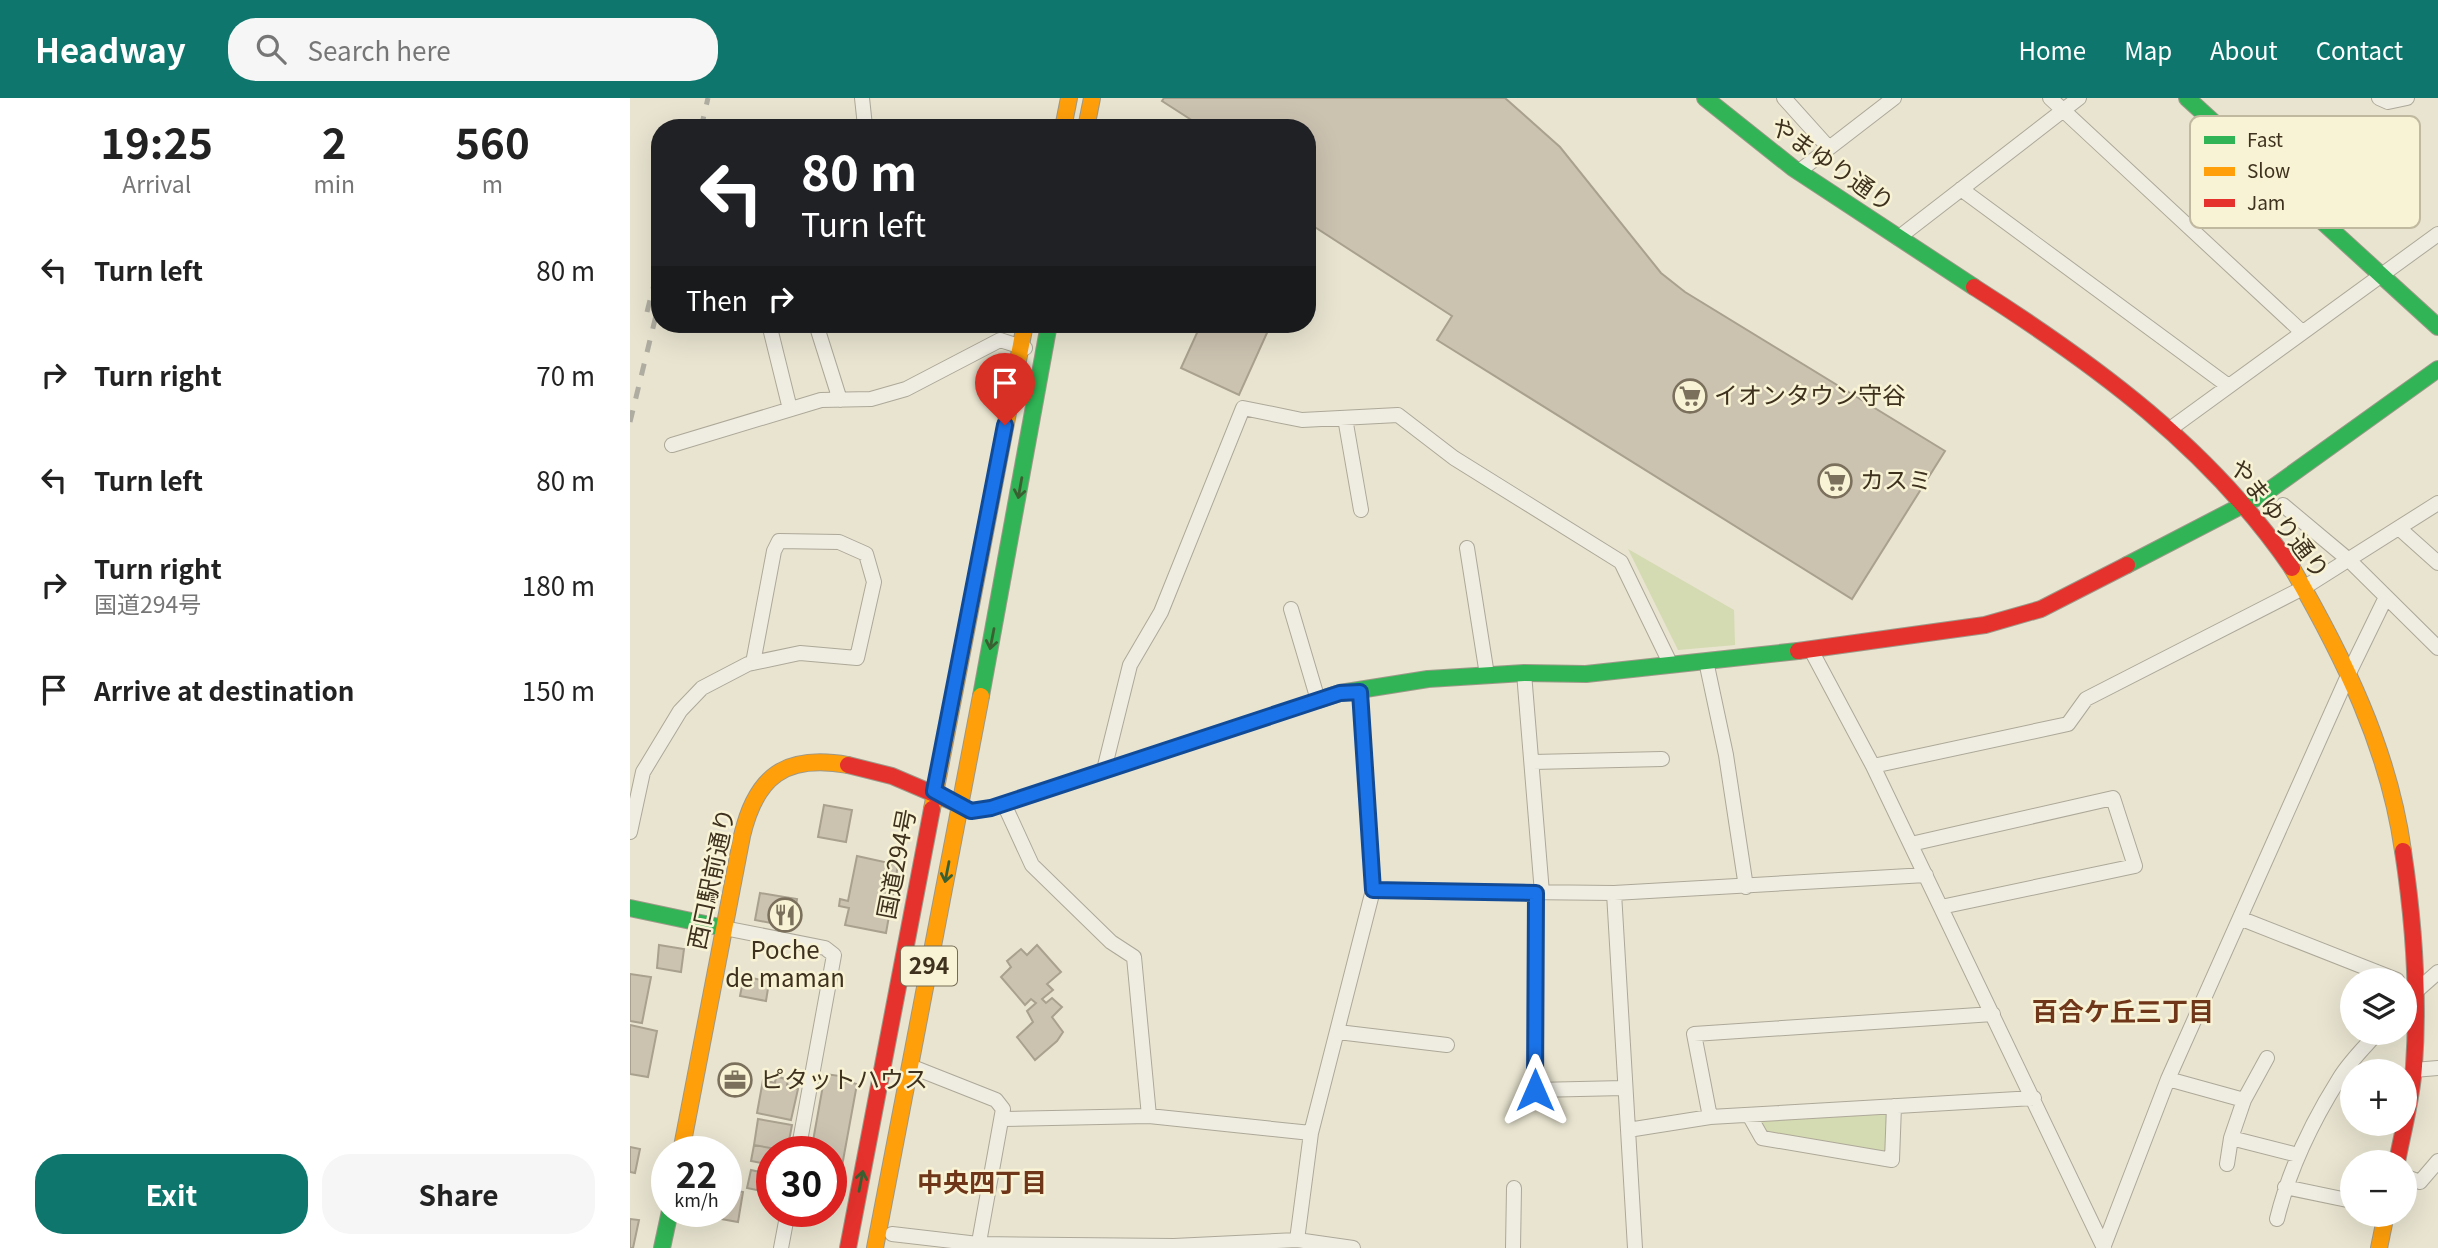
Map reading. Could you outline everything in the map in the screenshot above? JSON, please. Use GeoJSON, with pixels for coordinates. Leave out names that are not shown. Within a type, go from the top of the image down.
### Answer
{"type":"FeatureCollection","features":[{"type":"Feature","properties":{"kind":"main road"},"geometry":{"type":"LineString","coordinates":[[1065,119],[1069,98]]}},
{"type":"Feature","properties":{"kind":"main road"},"geometry":{"type":"LineString","coordinates":[[1088,119],[1092,98]]}},
{"type":"Feature","properties":{"kind":"main road","name":"やまゆり通り"},"geometry":{"type":"LineString","coordinates":[[1705,98],[1798,172],[2070,351],[2170,429],[2245,504],[2305,587],[2350,671],[2375,734],[2404,843],[2414,906],[2412,968]]}},
{"type":"Feature","properties":{"kind":"main road"},"geometry":{"type":"LineString","coordinates":[[2187,98],[2206,116]]}},
{"type":"Feature","properties":{"kind":"main road"},"geometry":{"type":"LineString","coordinates":[[2328,228],[2438,327]]}},
{"type":"Feature","properties":{"kind":"main road","name":"国道294号"},"geometry":{"type":"LineString","coordinates":[[848,1248],[1023,333]]}},
{"type":"Feature","properties":{"kind":"main road","name":"国道294号"},"geometry":{"type":"LineString","coordinates":[[875,1248],[1047,333]]}},
{"type":"Feature","properties":{"kind":"main road"},"geometry":{"type":"LineString","coordinates":[[1318,700],[1340,693],[1360,692],[1428,679],[1524,673],[1586,674],[1811,650],[1985,625],[2041,609],[2245,504],[2438,369]]}},
{"type":"Feature","properties":{"kind":"main road","name":"西口駅前通り"},"geometry":{"type":"LineString","coordinates":[[684,1136],[748,811],[768,779],[782,770],[826,763],[906,779],[960,806]]}},
{"type":"Feature","properties":{"kind":"main road"},"geometry":{"type":"LineString","coordinates":[[630,908],[724,928]]}},
{"type":"Feature","properties":{"kind":"main road"},"geometry":{"type":"LineString","coordinates":[[662,1248],[667,1227]]}},
{"type":"Feature","properties":{"kind":"main road"},"geometry":{"type":"LineString","coordinates":[[2379,1248],[2383,1227]]}},
{"type":"Feature","properties":{"kind":"street"},"geometry":{"type":"LineString","coordinates":[[862,98],[863,119]]}},
{"type":"Feature","properties":{"kind":"street"},"geometry":{"type":"LineString","coordinates":[[1784,98],[1829,148]]}},
{"type":"Feature","properties":{"kind":"street"},"geometry":{"type":"LineString","coordinates":[[2050,98],[2302,332]]}},
{"type":"Feature","properties":{"kind":"street"},"geometry":{"type":"LineString","coordinates":[[1898,238],[2079,98]]}},
{"type":"Feature","properties":{"kind":"street"},"geometry":{"type":"LineString","coordinates":[[2379,98],[2388,102],[2407,98]]}},
{"type":"Feature","properties":{"kind":"street"},"geometry":{"type":"LineString","coordinates":[[1798,172],[1891,99]]}},
{"type":"Feature","properties":{"kind":"street"},"geometry":{"type":"LineString","coordinates":[[1961,190],[2227,385]]}},
{"type":"Feature","properties":{"kind":"street"},"geometry":{"type":"LineString","coordinates":[[2170,429],[2438,234]]}},
{"type":"Feature","properties":{"kind":"street"},"geometry":{"type":"LineString","coordinates":[[771,333],[790,410]]}},
{"type":"Feature","properties":{"kind":"street"},"geometry":{"type":"LineString","coordinates":[[819,333],[840,400]]}},
{"type":"Feature","properties":{"kind":"street"},"geometry":{"type":"LineString","coordinates":[[1000,340],[1001,333]]}},
{"type":"Feature","properties":{"kind":"street"},"geometry":{"type":"LineString","coordinates":[[672,444],[821,400],[871,399],[906,389],[1000,340],[1044,353]]}},
{"type":"Feature","properties":{"kind":"street"},"geometry":{"type":"LineString","coordinates":[[1104,770],[1130,665],[1161,612],[1243,408],[1302,420],[1398,415],[1454,458],[1621,562],[1671,665]]}},
{"type":"Feature","properties":{"kind":"street"},"geometry":{"type":"LineString","coordinates":[[1345,418],[1361,510]]}},
{"type":"Feature","properties":{"kind":"street"},"geometry":{"type":"LineString","coordinates":[[1873,766],[2068,724],[2086,699],[2305,587],[2438,503]]}},
{"type":"Feature","properties":{"kind":"street"},"geometry":{"type":"LineString","coordinates":[[2283,505],[2350,561],[2438,648]]}},
{"type":"Feature","properties":{"kind":"street"},"geometry":{"type":"LineString","coordinates":[[2400,529],[2438,563]]}},
{"type":"Feature","properties":{"kind":"street"},"geometry":{"type":"LineString","coordinates":[[630,832],[643,772],[680,711],[702,688],[753,663],[800,653],[857,658],[874,582],[866,554],[839,542],[779,541],[774,551],[753,663]]}},
{"type":"Feature","properties":{"kind":"street"},"geometry":{"type":"LineString","coordinates":[[1467,548],[1487,675]]}},
{"type":"Feature","properties":{"kind":"street"},"geometry":{"type":"LineString","coordinates":[[2104,1248],[2168,1079],[2242,919],[2350,671],[2386,597]]}},
{"type":"Feature","properties":{"kind":"street"},"geometry":{"type":"LineString","coordinates":[[960,806],[971,811],[1004,804],[1318,700],[1291,609]]}},
{"type":"Feature","properties":{"kind":"street"},"geometry":{"type":"LineString","coordinates":[[1811,650],[1873,766],[2104,1248]]}},
{"type":"Feature","properties":{"kind":"street"},"geometry":{"type":"LineString","coordinates":[[1706,661],[1726,755],[1746,887]]}},
{"type":"Feature","properties":{"kind":"street"},"geometry":{"type":"LineString","coordinates":[[1524,673],[1533,762],[1539,893],[1535,1090],[1624,1088]]}},
{"type":"Feature","properties":{"kind":"street"},"geometry":{"type":"LineString","coordinates":[[1297,1240],[1311,1133],[1373,890],[1360,692]]}},
{"type":"Feature","properties":{"kind":"street"},"geometry":{"type":"LineString","coordinates":[[1533,762],[1662,759]]}},
{"type":"Feature","properties":{"kind":"street"},"geometry":{"type":"LineString","coordinates":[[1911,844],[2113,798],[2134,866],[1941,907]]}},
{"type":"Feature","properties":{"kind":"street"},"geometry":{"type":"LineString","coordinates":[[1004,804],[1032,864],[1111,942],[1134,957],[1149,1116]]}},
{"type":"Feature","properties":{"kind":"street"},"geometry":{"type":"LineString","coordinates":[[1373,890],[1614,893],[1926,875]]}},
{"type":"Feature","properties":{"kind":"street"},"geometry":{"type":"LineString","coordinates":[[1614,893],[1635,1248]]}},
{"type":"Feature","properties":{"kind":"street"},"geometry":{"type":"LineString","coordinates":[[2242,919],[2367,968]]}},
{"type":"Feature","properties":{"kind":"street"},"geometry":{"type":"LineString","coordinates":[[724,928],[825,948],[834,955],[801,1136]]}},
{"type":"Feature","properties":{"kind":"street"},"geometry":{"type":"LineString","coordinates":[[2417,982],[2438,972]]}},
{"type":"Feature","properties":{"kind":"street"},"geometry":{"type":"LineString","coordinates":[[1710,1117],[1694,1034],[1993,1014]]}},
{"type":"Feature","properties":{"kind":"street"},"geometry":{"type":"LineString","coordinates":[[1338,1032],[1447,1045]]}},
{"type":"Feature","properties":{"kind":"street"},"geometry":{"type":"LineString","coordinates":[[2277,1219],[2285,1187],[2298,1155],[2340,1077],[2367,1045]]}},
{"type":"Feature","properties":{"kind":"street"},"geometry":{"type":"LineString","coordinates":[[2227,1164],[2231,1138],[2244,1100],[2267,1058]]}},
{"type":"Feature","properties":{"kind":"street"},"geometry":{"type":"LineString","coordinates":[[910,1066],[996,1100],[1003,1109],[978,1246]]}},
{"type":"Feature","properties":{"kind":"street"},"geometry":{"type":"LineString","coordinates":[[2417,1070],[2438,1068]]}},
{"type":"Feature","properties":{"kind":"street"},"geometry":{"type":"LineString","coordinates":[[2168,1079],[2244,1100]]}},
{"type":"Feature","properties":{"kind":"street"},"geometry":{"type":"LineString","coordinates":[[1629,1130],[1710,1117],[2034,1098]]}},
{"type":"Feature","properties":{"kind":"street"},"geometry":{"type":"LineString","coordinates":[[1749,1115],[1762,1138],[1892,1160],[1894,1106]]}},
{"type":"Feature","properties":{"kind":"street"},"geometry":{"type":"LineString","coordinates":[[1003,1119],[1149,1116],[1311,1133]]}},
{"type":"Feature","properties":{"kind":"street"},"geometry":{"type":"LineString","coordinates":[[2231,1138],[2298,1155]]}},
{"type":"Feature","properties":{"kind":"street"},"geometry":{"type":"LineString","coordinates":[[2417,1181],[2420,1182],[2438,1161]]}},
{"type":"Feature","properties":{"kind":"street"},"geometry":{"type":"LineString","coordinates":[[2285,1187],[2340,1198]]}},
{"type":"Feature","properties":{"kind":"street"},"geometry":{"type":"LineString","coordinates":[[1513,1248],[1514,1188]]}},
{"type":"Feature","properties":{"kind":"street"},"geometry":{"type":"LineString","coordinates":[[781,1248],[785,1227]]}},
{"type":"Feature","properties":{"kind":"street"},"geometry":{"type":"LineString","coordinates":[[892,1234],[978,1246],[1247,1245],[1297,1240],[1353,1248]]}},
{"type":"Feature","properties":{"kind":"green space"},"geometry":{"type":"Polygon","coordinates":[[[1628,549],[1734,610],[1735,645],[1678,650],[1628,549]]]}},
{"type":"Feature","properties":{"kind":"green space"},"geometry":{"type":"Polygon","coordinates":[[[1894,1106],[1892,1160],[1762,1138],[1749,1115],[1894,1106]]]}},
{"type":"Feature","properties":{"kind":"building","name":"イオンタウン守谷"},"geometry":{"type":"Polygon","coordinates":[[[1164,98],[1505,98],[1560,147],[1661,273],[1685,292],[1945,451],[1852,599],[1437,340],[1452,316],[1316,228],[1316,119],[1190,119],[1162,101],[1164,98]]]}},
{"type":"Feature","properties":{"kind":"building"},"geometry":{"type":"Polygon","coordinates":[[[1197,333],[1267,333],[1239,395],[1181,368],[1197,333]]]}},
{"type":"Feature","properties":{"kind":"building"},"geometry":{"type":"Polygon","coordinates":[[[824,805],[852,810],[846,842],[818,837],[824,805]]]}},
{"type":"Feature","properties":{"kind":"building"},"geometry":{"type":"Polygon","coordinates":[[[857,856],[898,865],[886,933],[845,925],[849,908],[839,906],[840,899],[848,901],[857,856]]]}},
{"type":"Feature","properties":{"kind":"building"},"geometry":{"type":"Polygon","coordinates":[[[760,893],[797,899],[792,927],[755,920],[760,893]]]}},
{"type":"Feature","properties":{"kind":"building"},"geometry":{"type":"Polygon","coordinates":[[[659,945],[684,949],[681,972],[657,968],[659,945]]]}},
{"type":"Feature","properties":{"kind":"building"},"geometry":{"type":"Polygon","coordinates":[[[1037,945],[1061,972],[1047,984],[1053,990],[1042,999],[1046,1003],[1052,998],[1062,1007],[1052,1017],[1063,1032],[1057,1041],[1035,1060],[1017,1037],[1033,1022],[1027,1011],[1036,1003],[1031,999],[1025,1005],[1001,977],[1011,967],[1007,961],[1021,949],[1027,955],[1037,945]]]}},
{"type":"Feature","properties":{"kind":"building"},"geometry":{"type":"Polygon","coordinates":[[[630,974],[651,977],[642,1023],[630,1021],[630,974]]]}},
{"type":"Feature","properties":{"kind":"building"},"geometry":{"type":"Polygon","coordinates":[[[744,976],[769,982],[766,1001],[740,996],[744,976]]]}},
{"type":"Feature","properties":{"kind":"building"},"geometry":{"type":"Polygon","coordinates":[[[630,1025],[657,1031],[648,1077],[630,1074],[630,1025]]]}},
{"type":"Feature","properties":{"kind":"building"},"geometry":{"type":"Polygon","coordinates":[[[825,1074],[840,1076],[839,1080],[857,1084],[847,1139],[847,1136],[814,1136],[825,1074]]]}},
{"type":"Feature","properties":{"kind":"building"},"geometry":{"type":"Polygon","coordinates":[[[776,1076],[788,1080],[787,1085],[798,1089],[791,1120],[757,1113],[763,1080],[775,1083],[776,1076]]]}},
{"type":"Feature","properties":{"kind":"building"},"geometry":{"type":"Polygon","coordinates":[[[758,1119],[792,1125],[790,1136],[756,1136],[754,1145],[758,1119]]]}},
{"type":"Feature","properties":{"kind":"building"},"geometry":{"type":"Polygon","coordinates":[[[754,1145],[756,1145],[756,1162],[751,1161],[754,1145]]]}},
{"type":"Feature","properties":{"kind":"building"},"geometry":{"type":"Polygon","coordinates":[[[630,1147],[640,1149],[635,1173],[630,1172],[630,1147]]]}},
{"type":"Feature","properties":{"kind":"building"},"geometry":{"type":"Polygon","coordinates":[[[751,1170],[756,1171],[756,1190],[747,1188],[751,1170]]]}},
{"type":"Feature","properties":{"kind":"building"},"geometry":{"type":"Polygon","coordinates":[[[630,1219],[639,1220],[633,1248],[630,1248],[630,1219]]]}},
{"type":"Feature","properties":{"kind":"railway"},"geometry":{"type":"LineString","coordinates":[[703,119],[708,98]]}},
{"type":"Feature","properties":{"kind":"railway"},"geometry":{"type":"LineString","coordinates":[[647,312],[651,296]]}},
{"type":"Feature","properties":{"kind":"railway"},"geometry":{"type":"LineString","coordinates":[[630,422],[652,333]]}},
{"type":"Feature","properties":{"kind":"traffic: fast"},"geometry":{"type":"LineString","coordinates":[[1705,98],[1793,168],[1974,287]]}},
{"type":"Feature","properties":{"kind":"traffic: fast"},"geometry":{"type":"LineString","coordinates":[[2187,98],[2207,116]]}},
{"type":"Feature","properties":{"kind":"traffic: fast"},"geometry":{"type":"LineString","coordinates":[[2329,228],[2438,327]]}},
{"type":"Feature","properties":{"kind":"traffic: fast"},"geometry":{"type":"LineString","coordinates":[[981,696],[1047,333]]}},
{"type":"Feature","properties":{"kind":"traffic: fast"},"geometry":{"type":"LineString","coordinates":[[2127,565],[2264,494],[2438,369]]}},
{"type":"Feature","properties":{"kind":"traffic: fast"},"geometry":{"type":"LineString","coordinates":[[1318,700],[1340,693],[1428,679],[1524,673],[1586,674],[1798,651]]}},
{"type":"Feature","properties":{"kind":"traffic: fast"},"geometry":{"type":"LineString","coordinates":[[630,908],[724,928]]}},
{"type":"Feature","properties":{"kind":"traffic: fast"},"geometry":{"type":"LineString","coordinates":[[662,1248],[667,1227]]}},
{"type":"Feature","properties":{"kind":"traffic: slow"},"geometry":{"type":"LineString","coordinates":[[1065,119],[1069,98]]}},
{"type":"Feature","properties":{"kind":"traffic: slow"},"geometry":{"type":"LineString","coordinates":[[1088,119],[1092,98]]}},
{"type":"Feature","properties":{"kind":"traffic: slow"},"geometry":{"type":"LineString","coordinates":[[932,809],[1023,333]]}},
{"type":"Feature","properties":{"kind":"traffic: slow"},"geometry":{"type":"LineString","coordinates":[[2292,568],[2329,635],[2361,704],[2387,776],[2403,851]]}},
{"type":"Feature","properties":{"kind":"traffic: slow"},"geometry":{"type":"LineString","coordinates":[[875,1248],[981,696]]}},
{"type":"Feature","properties":{"kind":"traffic: slow"},"geometry":{"type":"LineString","coordinates":[[684,1136],[748,815],[765,784],[790,767],[826,762],[848,765]]}},
{"type":"Feature","properties":{"kind":"traffic: slow"},"geometry":{"type":"LineString","coordinates":[[2379,1248],[2383,1227]]}},
{"type":"Feature","properties":{"kind":"traffic: jam"},"geometry":{"type":"LineString","coordinates":[[1974,287],[2063,347],[2148,411],[2225,484],[2292,568]]}},
{"type":"Feature","properties":{"kind":"traffic: jam"},"geometry":{"type":"LineString","coordinates":[[1798,651],[1985,625],[2041,609],[2127,565]]}},
{"type":"Feature","properties":{"kind":"traffic: jam"},"geometry":{"type":"LineString","coordinates":[[848,765],[892,776],[960,805]]}},
{"type":"Feature","properties":{"kind":"traffic: jam"},"geometry":{"type":"LineString","coordinates":[[848,1248],[932,809]]}},
{"type":"Feature","properties":{"kind":"traffic: jam"},"geometry":{"type":"LineString","coordinates":[[2399,1150],[2413,1078],[2416,1012],[2413,932],[2403,851]]}},
{"type":"Feature","properties":{"kind":"place","name":"イオンタウン守谷"},"geometry":{"type":"Point","coordinates":[1690,396]}},
{"type":"Feature","properties":{"kind":"place","name":"カスミ"},"geometry":{"type":"Point","coordinates":[1835,481]}},
{"type":"Feature","properties":{"kind":"place","name":"Poche de maman"},"geometry":{"type":"Point","coordinates":[785,915]}},
{"type":"Feature","properties":{"kind":"place","name":"ピタットハウス"},"geometry":{"type":"Point","coordinates":[735,1080]}},
{"type":"Feature","properties":{"kind":"district","name":"百合ケ丘三丁目"},"geometry":{"type":"Point","coordinates":[2123,1012]}},
{"type":"Feature","properties":{"kind":"district","name":"中央四丁目"},"geometry":{"type":"Point","coordinates":[982,1183]}},
{"type":"Feature","properties":{"kind":"route"},"geometry":{"type":"LineString","coordinates":[[1005,425],[934,791],[971,811],[985,810],[1340,693],[1360,692],[1369,790],[1373,890],[1536,893],[1535,1090]]}}]}
